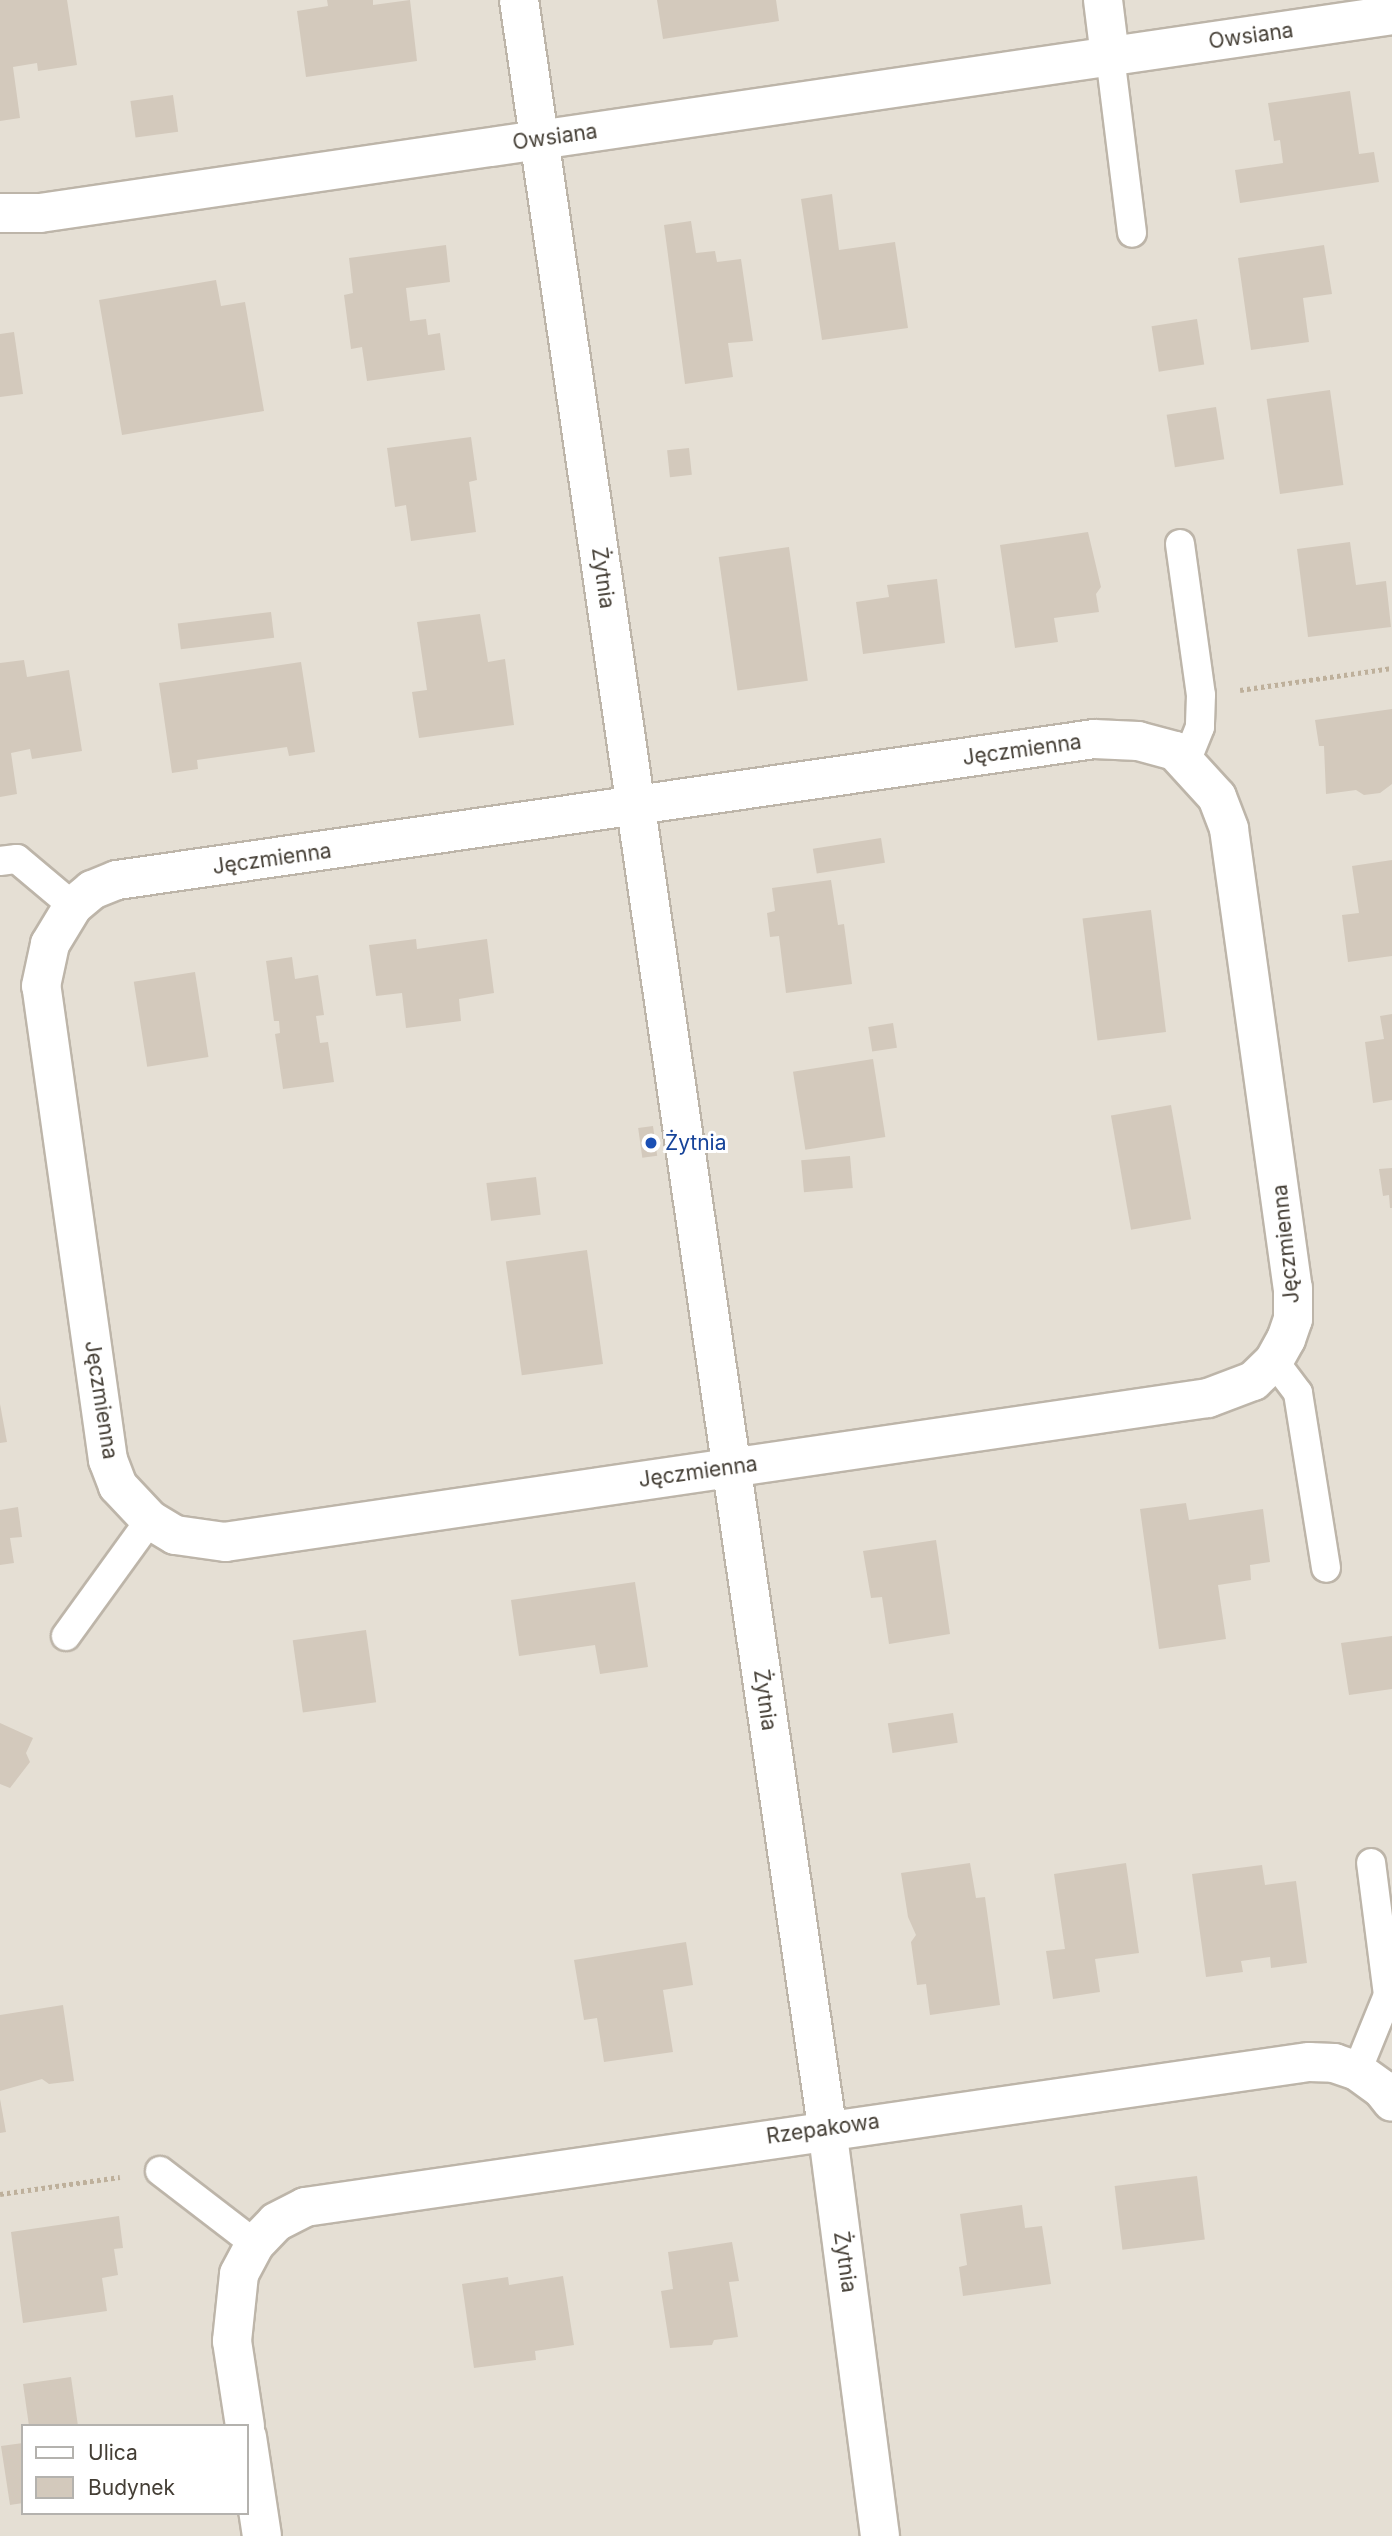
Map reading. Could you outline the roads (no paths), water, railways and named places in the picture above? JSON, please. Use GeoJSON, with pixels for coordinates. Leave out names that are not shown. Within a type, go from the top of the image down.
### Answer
{"type":"FeatureCollection","features":[{"type":"Feature","properties":{"kind":"street","name":"Żytnia"},"geometry":{"type":"LineString","coordinates":[[519,0],[827,2128],[883,2533]]}},
{"type":"Feature","properties":{"kind":"street"},"geometry":{"type":"LineString","coordinates":[[1103,0],[1110,56]]}},
{"type":"Feature","properties":{"kind":"street","name":"Owsiana"},"geometry":{"type":"LineString","coordinates":[[0,213],[40,213],[1392,15]]}},
{"type":"Feature","properties":{"kind":"street","name":"Jęczmienna"},"geometry":{"type":"LineString","coordinates":[[1094,740],[1161,745],[1187,760],[1217,797],[1229,829],[1293,1288],[1293,1318],[1274,1361],[1253,1381],[1209,1398],[225,1542],[175,1535],[150,1521],[118,1486],[108,1460],[41,986],[50,944],[73,906],[92,890],[117,880],[636,807],[1094,740]]}},
{"type":"Feature","properties":{"kind":"street","name":"Rzepakowa"},"geometry":{"type":"LineString","coordinates":[[245,2424],[232,2309],[239,2274],[255,2244],[276,2222],[305,2207],[827,2128],[1309,2062],[1334,2063],[1357,2071],[1382,2088],[1392,2102]]}},
{"type":"Feature","properties":{"kind":"street"},"geometry":{"type":"LineString","coordinates":[[248,2444],[262,2536]]}},
{"type":"Feature","properties":{"kind":"lane"},"geometry":{"type":"LineString","coordinates":[[1110,56],[1132,233]]}},
{"type":"Feature","properties":{"kind":"lane"},"geometry":{"type":"LineString","coordinates":[[1180,544],[1201,695],[1200,727],[1187,760]]}},
{"type":"Feature","properties":{"kind":"lane"},"geometry":{"type":"LineString","coordinates":[[0,861],[17,859],[73,906]]}},
{"type":"Feature","properties":{"kind":"lane"},"geometry":{"type":"LineString","coordinates":[[1274,1361],[1298,1393],[1326,1568]]}},
{"type":"Feature","properties":{"kind":"lane"},"geometry":{"type":"LineString","coordinates":[[66,1636],[150,1521]]}},
{"type":"Feature","properties":{"kind":"lane"},"geometry":{"type":"LineString","coordinates":[[1357,2071],[1388,1994],[1371,1863]]}},
{"type":"Feature","properties":{"kind":"lane"},"geometry":{"type":"LineString","coordinates":[[160,2171],[255,2244]]}},
{"type":"Feature","properties":{"kind":"place","name":"Żytnia"},"geometry":{"type":"Point","coordinates":[651,1143]}}]}
